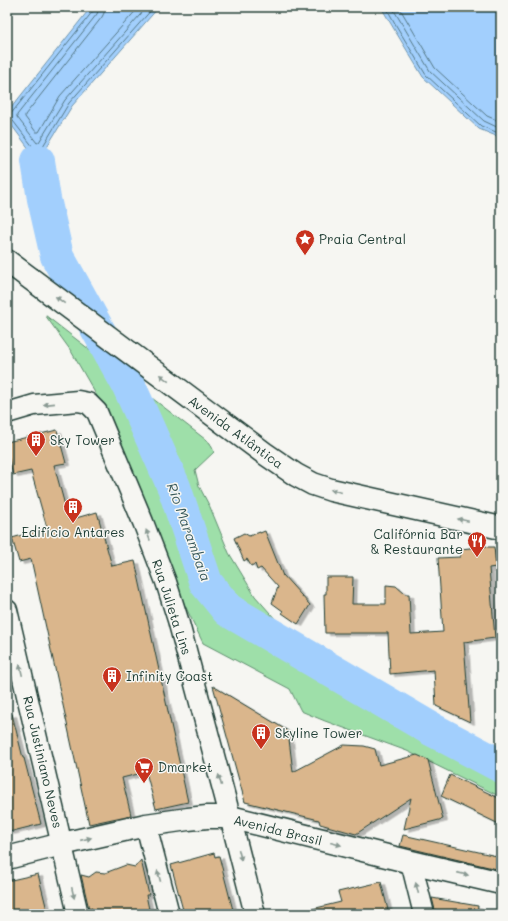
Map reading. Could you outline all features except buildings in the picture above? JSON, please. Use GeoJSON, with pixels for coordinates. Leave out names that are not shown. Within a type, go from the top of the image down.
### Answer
{"type":"FeatureCollection","features":[{"type":"Feature","properties":{"kind":"main road","name":"Avenida Atlântica"},"geometry":{"type":"LineString","coordinates":[[7,260],[195,402],[296,475],[313,484],[332,490],[501,528]]}},
{"type":"Feature","properties":{"kind":"main road","name":"Avenida Brasil"},"geometry":{"type":"LineString","coordinates":[[7,858],[146,825],[194,818],[230,818],[501,883]]}},
{"type":"Feature","properties":{"kind":"street","name":"Rua Julieta Lins"},"geometry":{"type":"LineString","coordinates":[[7,413],[34,405],[78,401],[88,403],[97,412],[143,522],[166,582],[178,620],[255,914]]}},
{"type":"Feature","properties":{"kind":"street","name":"Rua Justiniano Neves"},"geometry":{"type":"LineString","coordinates":[[7,610],[78,914]]}},
{"type":"Feature","properties":{"kind":"street"},"geometry":{"type":"LineString","coordinates":[[146,825],[169,914]]}},
{"type":"Feature","properties":{"kind":"street"},"geometry":{"type":"LineString","coordinates":[[411,862],[424,914]]}},
{"type":"Feature","properties":{"kind":"green space"},"geometry":{"type":"Polygon","coordinates":[[[45,315],[210,443],[214,452],[195,470],[199,486],[210,507],[229,553],[255,596],[285,630],[314,657],[367,685],[403,700],[475,742],[501,747],[501,797],[407,751],[301,711],[290,689],[203,643],[178,591],[153,520],[130,464],[98,398],[71,351],[45,315]]]}},
{"type":"Feature","properties":{"kind":"water"},"geometry":{"type":"Polygon","coordinates":[[[91,7],[159,7],[72,106],[38,161],[7,119],[7,113],[91,7]]]}},
{"type":"Feature","properties":{"kind":"water"},"geometry":{"type":"Polygon","coordinates":[[[381,7],[501,7],[501,138],[479,129],[423,77],[381,7]]]}},
{"type":"Feature","properties":{"kind":"waterway","name":"Rio Marambaia"},"geometry":{"type":"LineString","coordinates":[[38,161],[44,199],[57,256],[129,386],[174,487],[206,583],[228,610],[433,730],[501,766]]}},
{"type":"Feature","properties":{"kind":"place","name":"Praia Central"},"geometry":{"type":"Point","coordinates":[305,256]}},
{"type":"Feature","properties":{"kind":"place","name":"Sky Tower"},"geometry":{"type":"Point","coordinates":[36,457]}},
{"type":"Feature","properties":{"kind":"place","name":"Edifício Antares"},"geometry":{"type":"Point","coordinates":[73,524]}},
{"type":"Feature","properties":{"kind":"place","name":"Califórnia Bar & Restaurante"},"geometry":{"type":"Point","coordinates":[477,558]}},
{"type":"Feature","properties":{"kind":"place","name":"Infinity Coast"},"geometry":{"type":"Point","coordinates":[112,693]}},
{"type":"Feature","properties":{"kind":"place","name":"Skyline Tower"},"geometry":{"type":"Point","coordinates":[261,750]}},
{"type":"Feature","properties":{"kind":"place","name":"Dmarket"},"geometry":{"type":"Point","coordinates":[144,784]}}]}
